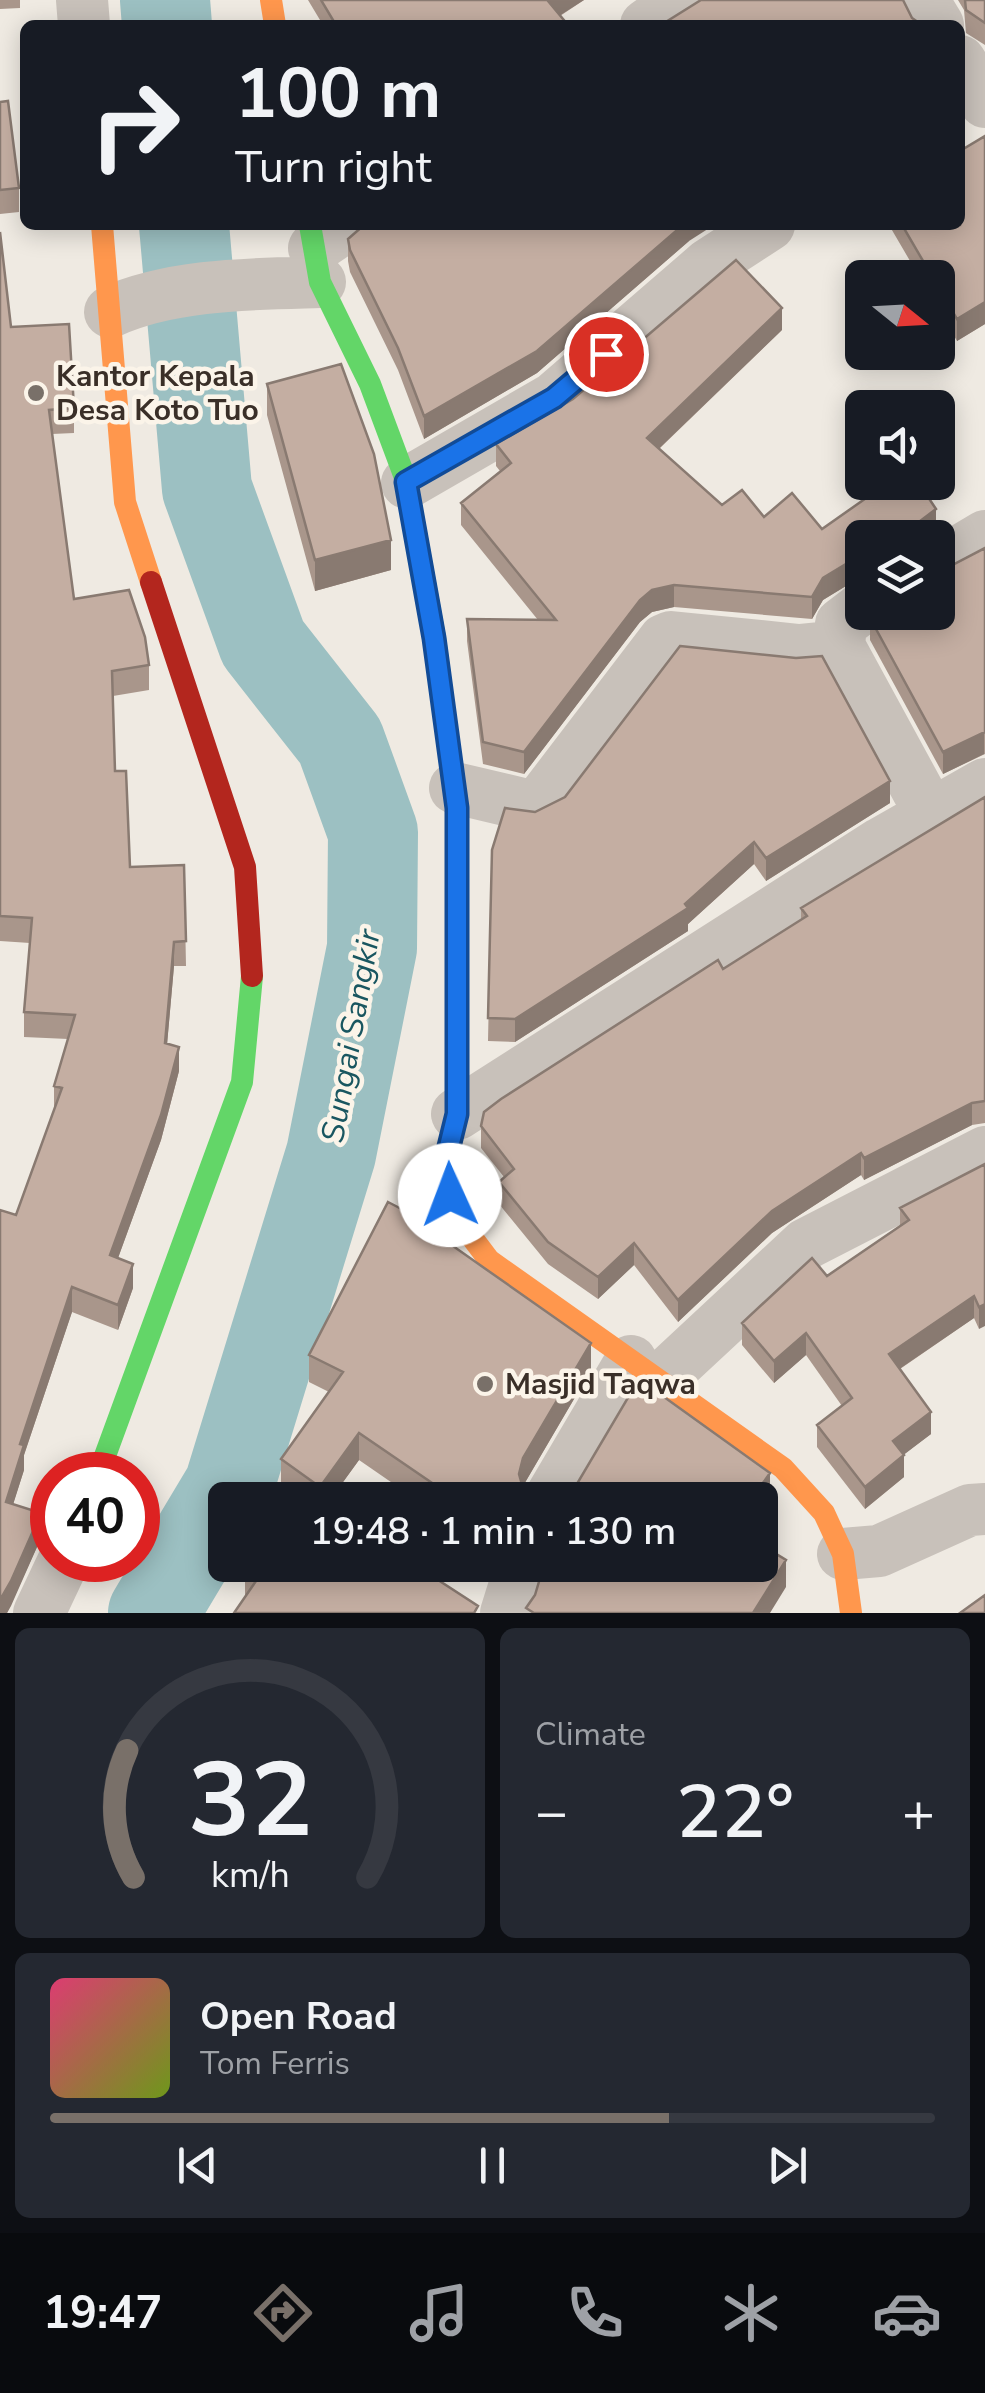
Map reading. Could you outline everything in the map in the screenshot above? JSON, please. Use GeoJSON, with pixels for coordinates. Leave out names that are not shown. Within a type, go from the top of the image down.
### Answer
{"type":"FeatureCollection","features":[{"type":"Feature","properties":{"kind":"street"},"geometry":{"type":"LineString","coordinates":[[103,230],[122,306],[125,502],[245,867],[254,967],[242,1082],[106,1452]]}},
{"type":"Feature","properties":{"kind":"street"},"geometry":{"type":"LineString","coordinates":[[406,482],[554,398],[709,264],[762,230]]}},
{"type":"Feature","properties":{"kind":"street"},"geometry":{"type":"LineString","coordinates":[[122,306],[257,284],[323,245],[406,482],[455,788],[457,1114],[443,1171],[458,1218],[489,1260],[783,1468],[824,1513],[843,1554],[851,1613]]}},
{"type":"Feature","properties":{"kind":"street"},"geometry":{"type":"LineString","coordinates":[[955,554],[985,536]]}},
{"type":"Feature","properties":{"kind":"street"},"geometry":{"type":"LineString","coordinates":[[455,788],[527,805],[541,800],[664,640],[672,637],[798,650],[845,629]]}},
{"type":"Feature","properties":{"kind":"street"},"geometry":{"type":"LineString","coordinates":[[851,630],[930,812]]}},
{"type":"Feature","properties":{"kind":"street"},"geometry":{"type":"LineString","coordinates":[[457,1114],[930,812],[985,784]]}},
{"type":"Feature","properties":{"kind":"street"},"geometry":{"type":"LineString","coordinates":[[562,1482],[645,1370],[806,1244],[985,1152]]}},
{"type":"Feature","properties":{"kind":"street"},"geometry":{"type":"LineString","coordinates":[[843,1554],[879,1551],[970,1510],[985,1508]]}},
{"type":"Feature","properties":{"kind":"street"},"geometry":{"type":"LineString","coordinates":[[39,1613],[54,1582]]}},
{"type":"Feature","properties":{"kind":"street"},"geometry":{"type":"LineString","coordinates":[[506,1613],[516,1582]]}},
{"type":"Feature","properties":{"kind":"building"},"geometry":{"type":"Polygon","coordinates":[[[321,0],[550,0],[564,20],[333,20],[321,0]]]}},
{"type":"Feature","properties":{"kind":"building"},"geometry":{"type":"Polygon","coordinates":[[[701,0],[903,0],[915,20],[669,20],[701,0]]]}},
{"type":"Feature","properties":{"kind":"building"},"geometry":{"type":"Polygon","coordinates":[[[965,0],[985,0],[985,23],[966,10],[965,0]]]}},
{"type":"Feature","properties":{"kind":"building"},"geometry":{"type":"Polygon","coordinates":[[[8,101],[19,188],[0,190],[0,102],[8,101]]]}},
{"type":"Feature","properties":{"kind":"building"},"geometry":{"type":"Polygon","coordinates":[[[985,136],[985,302],[957,319],[955,260],[922,260],[905,230],[965,230],[965,148],[985,136]]]}},
{"type":"Feature","properties":{"kind":"building"},"geometry":{"type":"Polygon","coordinates":[[[358,230],[677,230],[537,351],[424,416],[348,239],[358,230]]]}},
{"type":"Feature","properties":{"kind":"building"},"geometry":{"type":"Polygon","coordinates":[[[0,232],[11,327],[69,324],[74,408],[49,410],[74,599],[129,590],[145,637],[149,665],[112,671],[115,771],[126,771],[130,867],[184,865],[186,941],[174,942],[165,1043],[179,1047],[161,1115],[110,1255],[133,1264],[118,1305],[72,1287],[20,1444],[24,1445],[6,1502],[30,1510],[30,1538],[0,1600],[0,1210],[16,1215],[62,1088],[54,1086],[75,1015],[24,1012],[32,918],[0,916],[0,232]]]}},
{"type":"Feature","properties":{"kind":"building"},"geometry":{"type":"Polygon","coordinates":[[[736,260],[782,308],[647,438],[722,505],[742,490],[764,517],[792,493],[822,529],[863,500],[930,500],[936,509],[922,520],[845,520],[845,565],[823,578],[812,597],[674,585],[652,590],[640,600],[524,752],[483,742],[467,619],[556,620],[461,503],[511,463],[496,444],[573,399],[736,260]]]}},
{"type":"Feature","properties":{"kind":"building"},"geometry":{"type":"Polygon","coordinates":[[[341,364],[374,454],[391,540],[315,560],[267,384],[341,364]]]}},
{"type":"Feature","properties":{"kind":"building"},"geometry":{"type":"Polygon","coordinates":[[[985,548],[985,732],[943,752],[877,630],[955,630],[955,564],[985,548]]]}},
{"type":"Feature","properties":{"kind":"building"},"geometry":{"type":"Polygon","coordinates":[[[680,646],[796,658],[822,656],[890,781],[766,858],[754,842],[685,904],[688,908],[515,1019],[488,1018],[492,850],[505,808],[535,812],[565,797],[680,646]]]}},
{"type":"Feature","properties":{"kind":"building"},"geometry":{"type":"Polygon","coordinates":[[[985,797],[985,1101],[972,1103],[864,1158],[861,1153],[772,1211],[678,1300],[634,1243],[598,1277],[548,1242],[499,1182],[514,1169],[481,1126],[484,1112],[718,960],[723,969],[807,916],[801,908],[985,797]]]}},
{"type":"Feature","properties":{"kind":"building"},"geometry":{"type":"Polygon","coordinates":[[[985,1164],[985,1304],[979,1307],[974,1296],[889,1354],[931,1412],[893,1441],[904,1455],[865,1487],[817,1425],[852,1398],[806,1333],[774,1361],[742,1323],[812,1258],[827,1276],[909,1220],[900,1208],[985,1164]]]}},
{"type":"Feature","properties":{"kind":"building"},"geometry":{"type":"Polygon","coordinates":[[[388,1202],[436,1227],[433,1232],[591,1343],[523,1458],[521,1482],[431,1482],[359,1433],[324,1482],[313,1482],[281,1459],[343,1372],[309,1355],[388,1202]]]}},
{"type":"Feature","properties":{"kind":"building"},"geometry":{"type":"Polygon","coordinates":[[[639,1379],[770,1473],[764,1482],[578,1482],[639,1379]]]}},
{"type":"Feature","properties":{"kind":"building"},"geometry":{"type":"Polygon","coordinates":[[[778,1555],[786,1560],[778,1573],[778,1555]]]}},
{"type":"Feature","properties":{"kind":"building"},"geometry":{"type":"Polygon","coordinates":[[[255,1582],[441,1582],[478,1606],[474,1613],[234,1613],[255,1582]]]}},
{"type":"Feature","properties":{"kind":"building"},"geometry":{"type":"Polygon","coordinates":[[[539,1582],[772,1582],[753,1613],[534,1613],[526,1608],[539,1582]]]}},
{"type":"Feature","properties":{"kind":"building"},"geometry":{"type":"Polygon","coordinates":[[[985,1595],[985,1613],[960,1613],[985,1595]]]}},
{"type":"Feature","properties":{"kind":"waterway","name":"Sungai Sangkir"},"geometry":{"type":"LineString","coordinates":[[165,0],[167,20]]}},
{"type":"Feature","properties":{"kind":"waterway","name":"Sungai Sangkir"},"geometry":{"type":"LineString","coordinates":[[153,1613],[229,1486],[331,1154],[372,948],[373,832],[340,741],[263,643],[207,489],[184,230]]}},
{"type":"Feature","properties":{"kind":"traffic: fast"},"geometry":{"type":"LineString","coordinates":[[311,230],[320,282],[370,384],[407,483],[435,638],[457,807],[457,896]]}},
{"type":"Feature","properties":{"kind":"traffic: fast"},"geometry":{"type":"LineString","coordinates":[[106,1452],[242,1082],[252,976]]}},
{"type":"Feature","properties":{"kind":"traffic: slow"},"geometry":{"type":"LineString","coordinates":[[271,0],[274,20]]}},
{"type":"Feature","properties":{"kind":"traffic: slow"},"geometry":{"type":"LineString","coordinates":[[102,230],[125,502],[151,582]]}},
{"type":"Feature","properties":{"kind":"traffic: slow"},"geometry":{"type":"LineString","coordinates":[[457,896],[457,1114],[443,1171],[458,1219],[489,1260],[783,1468],[824,1513],[843,1554],[851,1613]]}},
{"type":"Feature","properties":{"kind":"traffic: jam"},"geometry":{"type":"LineString","coordinates":[[151,582],[245,867],[252,976]]}},
{"type":"Feature","properties":{"kind":"place","name":"Kantor Kepala Desa Koto Tuo"},"geometry":{"type":"Point","coordinates":[36,393]}},
{"type":"Feature","properties":{"kind":"place","name":"Masjid Taqwa"},"geometry":{"type":"Point","coordinates":[485,1384]}},
{"type":"Feature","properties":{"kind":"route"},"geometry":{"type":"LineString","coordinates":[[450,1195],[443,1171],[457,1114],[457,808],[434,638],[406,482],[554,398],[606,354]]}}]}
